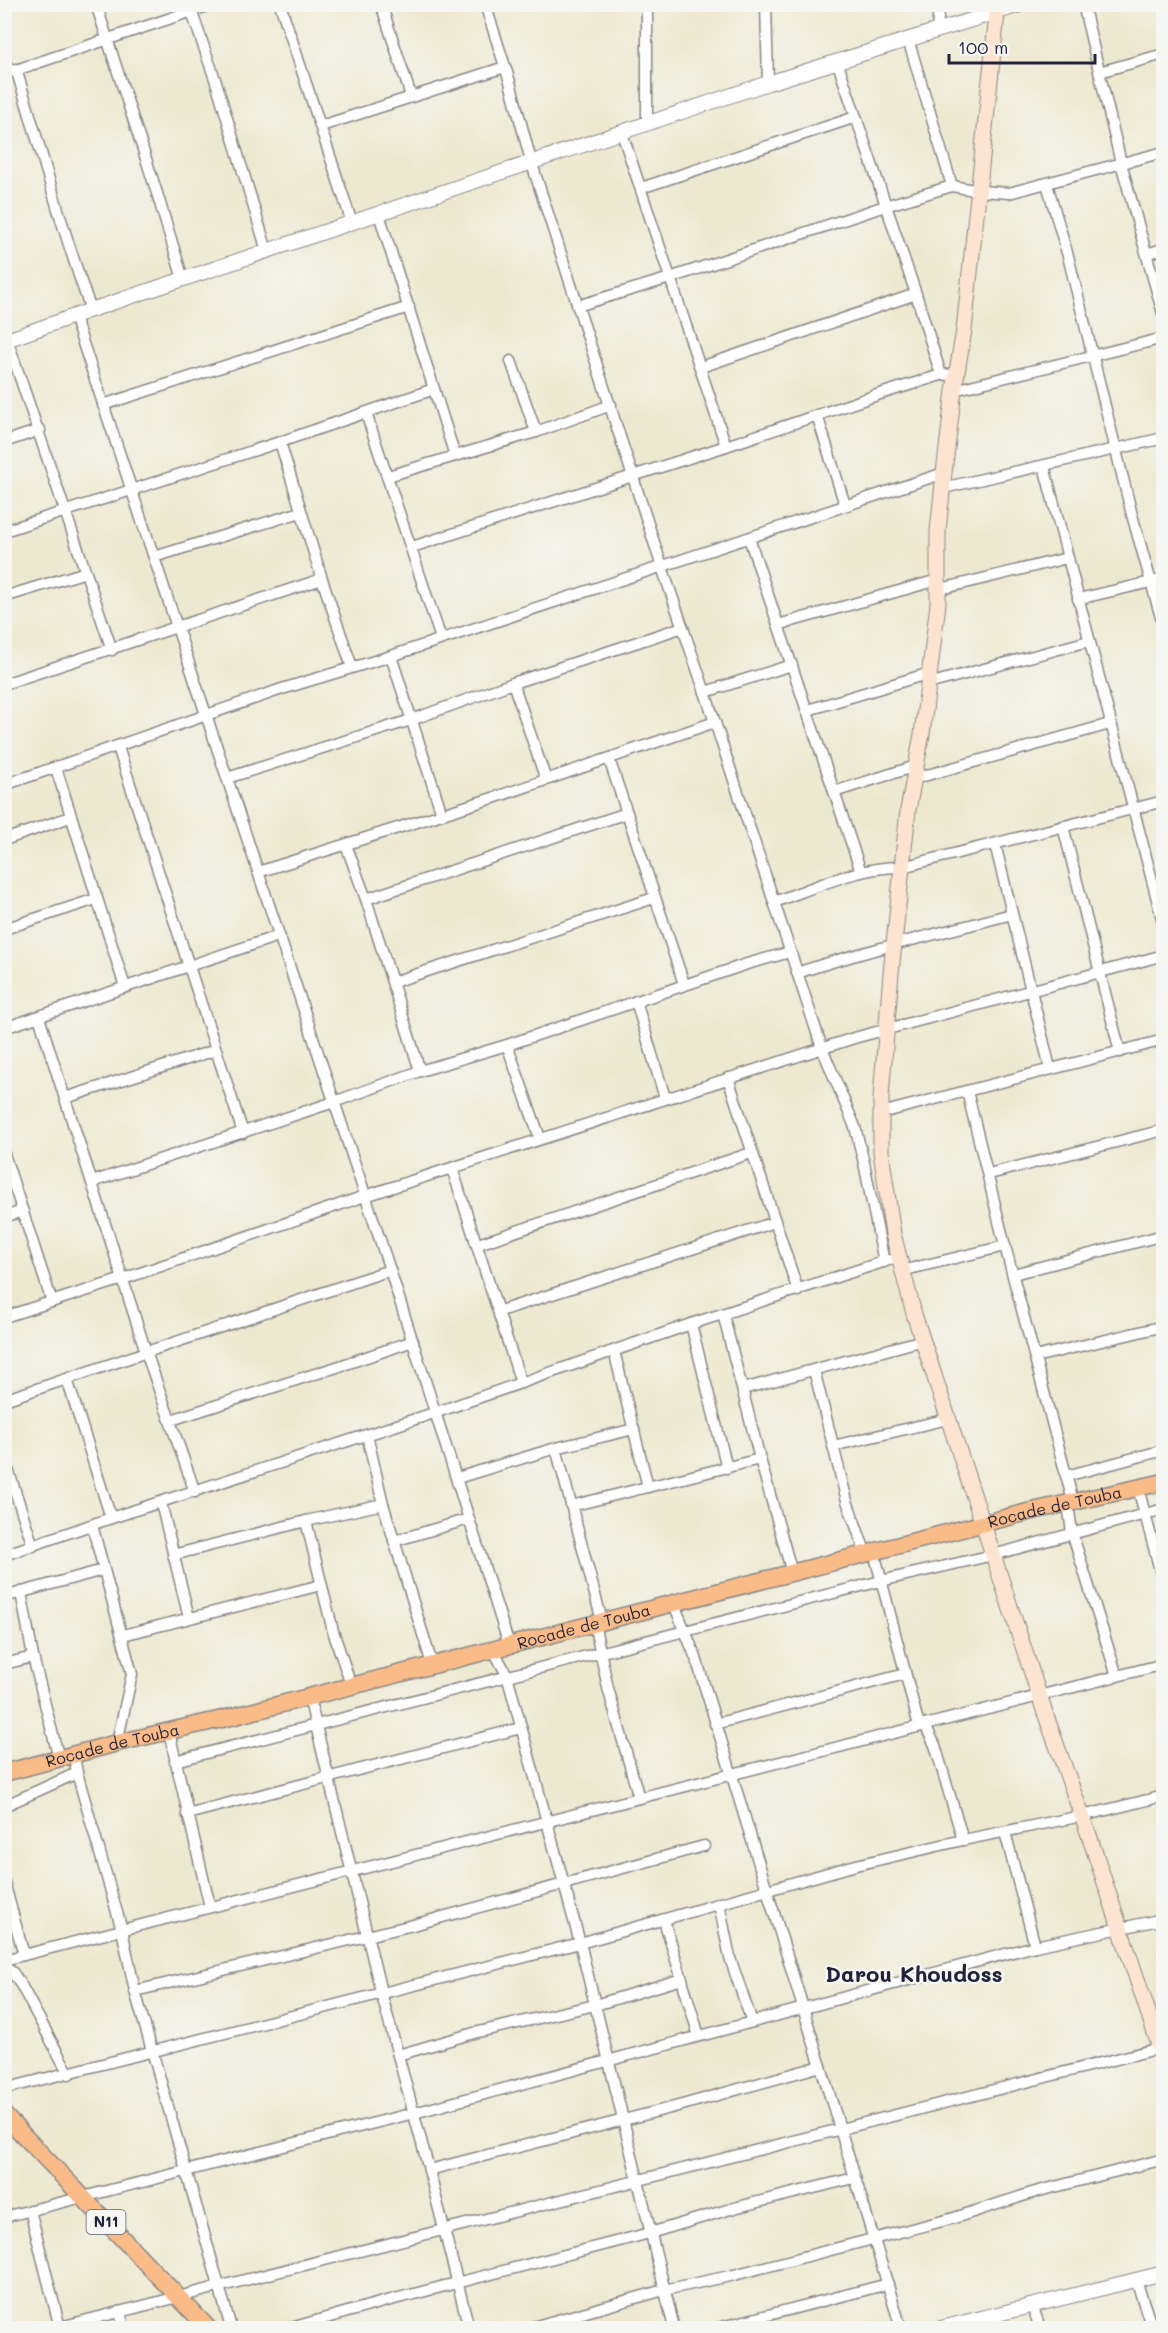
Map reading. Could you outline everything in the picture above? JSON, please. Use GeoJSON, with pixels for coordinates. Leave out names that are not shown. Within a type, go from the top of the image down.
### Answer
{"type":"FeatureCollection","features":[{"type":"Feature","properties":{"kind":"main road"},"geometry":{"type":"LineString","coordinates":[[998,8],[964,330],[949,375],[954,390],[938,531],[938,603],[922,734],[914,772],[902,867],[886,1030],[881,1113],[884,1176],[894,1264],[923,1341],[982,1524],[1162,2052]]}},
{"type":"Feature","properties":{"kind":"main road","name":"Rocade de Touba"},"geometry":{"type":"LineString","coordinates":[[4,1773],[982,1524],[1164,1482]]}},
{"type":"Feature","properties":{"kind":"main road","name":"N11"},"geometry":{"type":"LineString","coordinates":[[4,2115],[208,2328]]}},
{"type":"Feature","properties":{"kind":"street"},"geometry":{"type":"LineString","coordinates":[[96,4],[183,279]]}},
{"type":"Feature","properties":{"kind":"street"},"geometry":{"type":"LineString","coordinates":[[10,72],[107,40],[190,8],[213,4]]}},
{"type":"Feature","properties":{"kind":"street"},"geometry":{"type":"LineString","coordinates":[[280,4],[352,222]]}},
{"type":"Feature","properties":{"kind":"street"},"geometry":{"type":"LineString","coordinates":[[381,4],[411,96]]}},
{"type":"Feature","properties":{"kind":"street"},"geometry":{"type":"LineString","coordinates":[[647,4],[647,123]]}},
{"type":"Feature","properties":{"kind":"street"},"geometry":{"type":"LineString","coordinates":[[766,4],[768,83]]}},
{"type":"Feature","properties":{"kind":"street"},"geometry":{"type":"LineString","coordinates":[[937,31],[939,4]]}},
{"type":"Feature","properties":{"kind":"street"},"geometry":{"type":"LineString","coordinates":[[112,650],[40,430],[6,337],[768,83],[937,31],[998,8],[1023,4]]}},
{"type":"Feature","properties":{"kind":"street"},"geometry":{"type":"LineString","coordinates":[[1083,4],[1121,163],[1148,253],[1164,317]]}},
{"type":"Feature","properties":{"kind":"street"},"geometry":{"type":"LineString","coordinates":[[488,5],[531,161],[632,476],[822,1048],[855,1127],[894,1264]]}},
{"type":"Feature","properties":{"kind":"street"},"geometry":{"type":"LineString","coordinates":[[190,8],[217,85],[267,250]]}},
{"type":"Feature","properties":{"kind":"street"},"geometry":{"type":"LineString","coordinates":[[908,39],[952,186]]}},
{"type":"Feature","properties":{"kind":"street"},"geometry":{"type":"LineString","coordinates":[[1099,72],[1164,54]]}},
{"type":"Feature","properties":{"kind":"street"},"geometry":{"type":"LineString","coordinates":[[4,58],[57,202],[68,248],[91,309]]}},
{"type":"Feature","properties":{"kind":"street"},"geometry":{"type":"LineString","coordinates":[[411,547],[817,415],[949,375],[916,294],[837,61]]}},
{"type":"Feature","properties":{"kind":"street"},"geometry":{"type":"LineString","coordinates":[[321,126],[505,67]]}},
{"type":"Feature","properties":{"kind":"street"},"geometry":{"type":"LineString","coordinates":[[641,188],[856,117]]}},
{"type":"Feature","properties":{"kind":"street"},"geometry":{"type":"LineString","coordinates":[[621,133],[726,446]]}},
{"type":"Feature","properties":{"kind":"street"},"geometry":{"type":"LineString","coordinates":[[578,306],[952,186],[1009,193],[1164,152]]}},
{"type":"Feature","properties":{"kind":"street"},"geometry":{"type":"LineString","coordinates":[[1047,184],[1068,255],[1116,449],[1164,628]]}},
{"type":"Feature","properties":{"kind":"street"},"geometry":{"type":"LineString","coordinates":[[379,214],[455,456]]}},
{"type":"Feature","properties":{"kind":"street"},"geometry":{"type":"LineString","coordinates":[[1148,253],[1164,249]]}},
{"type":"Feature","properties":{"kind":"street"},"geometry":{"type":"LineString","coordinates":[[701,367],[916,294]]}},
{"type":"Feature","properties":{"kind":"street"},"geometry":{"type":"LineString","coordinates":[[103,405],[409,307]]}},
{"type":"Feature","properties":{"kind":"street"},"geometry":{"type":"LineString","coordinates":[[74,316],[457,1478],[521,1728],[580,1942],[621,2120],[674,2328]]}},
{"type":"Feature","properties":{"kind":"street"},"geometry":{"type":"LineString","coordinates":[[954,390],[1164,338]]}},
{"type":"Feature","properties":{"kind":"street"},"geometry":{"type":"LineString","coordinates":[[511,361],[536,432]]}},
{"type":"Feature","properties":{"kind":"street"},"geometry":{"type":"LineString","coordinates":[[4,531],[280,442],[434,389]]}},
{"type":"Feature","properties":{"kind":"street"},"geometry":{"type":"LineString","coordinates":[[388,476],[536,432],[611,405]]}},
{"type":"Feature","properties":{"kind":"street"},"geometry":{"type":"LineString","coordinates":[[366,413],[441,639]]}},
{"type":"Feature","properties":{"kind":"street"},"geometry":{"type":"LineString","coordinates":[[817,415],[845,505]]}},
{"type":"Feature","properties":{"kind":"street"},"geometry":{"type":"LineString","coordinates":[[4,442],[40,430]]}},
{"type":"Feature","properties":{"kind":"street"},"geometry":{"type":"LineString","coordinates":[[4,785],[352,667],[845,505],[943,481],[1044,466],[1164,438]]}},
{"type":"Feature","properties":{"kind":"street"},"geometry":{"type":"LineString","coordinates":[[280,442],[352,667]]}},
{"type":"Feature","properties":{"kind":"street"},"geometry":{"type":"LineString","coordinates":[[1044,466],[1131,808],[1164,927]]}},
{"type":"Feature","properties":{"kind":"street"},"geometry":{"type":"LineString","coordinates":[[154,557],[301,512]]}},
{"type":"Feature","properties":{"kind":"street"},"geometry":{"type":"LineString","coordinates":[[749,538],[861,872]]}},
{"type":"Feature","properties":{"kind":"street"},"geometry":{"type":"LineString","coordinates":[[778,625],[938,585],[1067,558]]}},
{"type":"Feature","properties":{"kind":"street"},"geometry":{"type":"LineString","coordinates":[[4,597],[86,572]]}},
{"type":"Feature","properties":{"kind":"street"},"geometry":{"type":"LineString","coordinates":[[4,684],[322,579]]}},
{"type":"Feature","properties":{"kind":"street"},"geometry":{"type":"LineString","coordinates":[[1077,599],[1164,579]]}},
{"type":"Feature","properties":{"kind":"street"},"geometry":{"type":"LineString","coordinates":[[227,778],[411,720],[513,683],[683,627]]}},
{"type":"Feature","properties":{"kind":"street"},"geometry":{"type":"LineString","coordinates":[[808,710],[929,678],[1089,641]]}},
{"type":"Feature","properties":{"kind":"street"},"geometry":{"type":"LineString","coordinates":[[391,656],[442,814]]}},
{"type":"Feature","properties":{"kind":"street"},"geometry":{"type":"LineString","coordinates":[[705,692],[792,665]]}},
{"type":"Feature","properties":{"kind":"street"},"geometry":{"type":"LineString","coordinates":[[513,683],[546,780]]}},
{"type":"Feature","properties":{"kind":"street"},"geometry":{"type":"LineString","coordinates":[[258,872],[546,780],[715,722]]}},
{"type":"Feature","properties":{"kind":"street"},"geometry":{"type":"LineString","coordinates":[[834,792],[1110,724]]}},
{"type":"Feature","properties":{"kind":"street"},"geometry":{"type":"LineString","coordinates":[[118,747],[243,1132]]}},
{"type":"Feature","properties":{"kind":"street"},"geometry":{"type":"LineString","coordinates":[[609,759],[684,984]]}},
{"type":"Feature","properties":{"kind":"street"},"geometry":{"type":"LineString","coordinates":[[56,768],[126,987]]}},
{"type":"Feature","properties":{"kind":"street"},"geometry":{"type":"LineString","coordinates":[[774,902],[861,872],[883,867],[902,867],[1164,801]]}},
{"type":"Feature","properties":{"kind":"street"},"geometry":{"type":"LineString","coordinates":[[366,899],[627,813]]}},
{"type":"Feature","properties":{"kind":"street"},"geometry":{"type":"LineString","coordinates":[[4,840],[70,817]]}},
{"type":"Feature","properties":{"kind":"street"},"geometry":{"type":"LineString","coordinates":[[1063,826],[1120,1052]]}},
{"type":"Feature","properties":{"kind":"street"},"geometry":{"type":"LineString","coordinates":[[995,844],[1050,1068]]}},
{"type":"Feature","properties":{"kind":"street"},"geometry":{"type":"LineString","coordinates":[[346,845],[366,899],[420,1071]]}},
{"type":"Feature","properties":{"kind":"street"},"geometry":{"type":"LineString","coordinates":[[393,982],[654,898]]}},
{"type":"Feature","properties":{"kind":"street"},"geometry":{"type":"LineString","coordinates":[[4,929],[96,899]]}},
{"type":"Feature","properties":{"kind":"street"},"geometry":{"type":"LineString","coordinates":[[797,973],[868,950],[894,946],[1011,914]]}},
{"type":"Feature","properties":{"kind":"street"},"geometry":{"type":"LineString","coordinates":[[4,1028],[278,936]]}},
{"type":"Feature","properties":{"kind":"street"},"geometry":{"type":"LineString","coordinates":[[92,1182],[684,984],[790,952]]}},
{"type":"Feature","properties":{"kind":"street"},"geometry":{"type":"LineString","coordinates":[[4,1317],[540,1138],[822,1048],[1031,989],[1164,955]]}},
{"type":"Feature","properties":{"kind":"street"},"geometry":{"type":"LineString","coordinates":[[636,1001],[665,1098]]}},
{"type":"Feature","properties":{"kind":"street"},"geometry":{"type":"LineString","coordinates":[[39,1017],[146,1352],[195,1492]]}},
{"type":"Feature","properties":{"kind":"street"},"geometry":{"type":"LineString","coordinates":[[881,1113],[1164,1040]]}},
{"type":"Feature","properties":{"kind":"street"},"geometry":{"type":"LineString","coordinates":[[507,1045],[540,1138]]}},
{"type":"Feature","properties":{"kind":"street"},"geometry":{"type":"LineString","coordinates":[[64,1098],[216,1050]]}},
{"type":"Feature","properties":{"kind":"street"},"geometry":{"type":"LineString","coordinates":[[728,1078],[798,1290]]}},
{"type":"Feature","properties":{"kind":"street"},"geometry":{"type":"LineString","coordinates":[[967,1091],[1066,1476],[1072,1533],[1117,1676]]}},
{"type":"Feature","properties":{"kind":"street"},"geometry":{"type":"LineString","coordinates":[[988,1174],[1164,1130]]}},
{"type":"Feature","properties":{"kind":"street"},"geometry":{"type":"LineString","coordinates":[[478,1244],[751,1153]]}},
{"type":"Feature","properties":{"kind":"street"},"geometry":{"type":"LineString","coordinates":[[4,1154],[52,1302]]}},
{"type":"Feature","properties":{"kind":"street"},"geometry":{"type":"LineString","coordinates":[[452,1168],[500,1311],[521,1383]]}},
{"type":"Feature","properties":{"kind":"street"},"geometry":{"type":"LineString","coordinates":[[4,1217],[23,1211]]}},
{"type":"Feature","properties":{"kind":"street"},"geometry":{"type":"LineString","coordinates":[[500,1311],[775,1222]]}},
{"type":"Feature","properties":{"kind":"street"},"geometry":{"type":"LineString","coordinates":[[1013,1275],[1164,1235]]}},
{"type":"Feature","properties":{"kind":"street"},"geometry":{"type":"LineString","coordinates":[[4,1555],[798,1290],[894,1264],[1005,1246]]}},
{"type":"Feature","properties":{"kind":"street"},"geometry":{"type":"LineString","coordinates":[[4,1400],[390,1270]]}},
{"type":"Feature","properties":{"kind":"street"},"geometry":{"type":"LineString","coordinates":[[723,1314],[792,1573]]}},
{"type":"Feature","properties":{"kind":"street"},"geometry":{"type":"LineString","coordinates":[[691,1324],[727,1468]]}},
{"type":"Feature","properties":{"kind":"street"},"geometry":{"type":"LineString","coordinates":[[1035,1357],[1164,1326]]}},
{"type":"Feature","properties":{"kind":"street"},"geometry":{"type":"LineString","coordinates":[[171,1420],[413,1341]]}},
{"type":"Feature","properties":{"kind":"street"},"geometry":{"type":"LineString","coordinates":[[743,1389],[923,1341]]}},
{"type":"Feature","properties":{"kind":"street"},"geometry":{"type":"LineString","coordinates":[[614,1351],[648,1487]]}},
{"type":"Feature","properties":{"kind":"street"},"geometry":{"type":"LineString","coordinates":[[814,1370],[847,1502],[881,1581],[905,1674],[922,1725],[935,1745],[963,1840]]}},
{"type":"Feature","properties":{"kind":"street"},"geometry":{"type":"LineString","coordinates":[[67,1379],[111,1518]]}},
{"type":"Feature","properties":{"kind":"street"},"geometry":{"type":"LineString","coordinates":[[833,1446],[948,1419]]}},
{"type":"Feature","properties":{"kind":"street"},"geometry":{"type":"LineString","coordinates":[[457,1478],[556,1448],[634,1429]]}},
{"type":"Feature","properties":{"kind":"street"},"geometry":{"type":"LineString","coordinates":[[367,1435],[382,1504],[432,1664]]}},
{"type":"Feature","properties":{"kind":"street"},"geometry":{"type":"LineString","coordinates":[[556,1448],[598,1622],[600,1653],[639,1798]]}},
{"type":"Feature","properties":{"kind":"street"},"geometry":{"type":"LineString","coordinates":[[1066,1476],[1164,1450]]}},
{"type":"Feature","properties":{"kind":"street"},"geometry":{"type":"LineString","coordinates":[[4,1457],[33,1546]]}},
{"type":"Feature","properties":{"kind":"street"},"geometry":{"type":"LineString","coordinates":[[571,1506],[760,1459]]}},
{"type":"Feature","properties":{"kind":"street"},"geometry":{"type":"LineString","coordinates":[[1138,1488],[1164,1585]]}},
{"type":"Feature","properties":{"kind":"street"},"geometry":{"type":"LineString","coordinates":[[160,1503],[189,1618]]}},
{"type":"Feature","properties":{"kind":"street"},"geometry":{"type":"LineString","coordinates":[[173,1555],[382,1504]]}},
{"type":"Feature","properties":{"kind":"street"},"geometry":{"type":"LineString","coordinates":[[176,1761],[685,1630],[993,1555],[1164,1509]]}},
{"type":"Feature","properties":{"kind":"street"},"geometry":{"type":"LineString","coordinates":[[394,1541],[469,1519]]}},
{"type":"Feature","properties":{"kind":"street"},"geometry":{"type":"LineString","coordinates":[[306,1521],[333,1631],[351,1685]]}},
{"type":"Feature","properties":{"kind":"street"},"geometry":{"type":"LineString","coordinates":[[92,1525],[132,1674],[117,1743]]}},
{"type":"Feature","properties":{"kind":"street"},"geometry":{"type":"LineString","coordinates":[[4,1597],[103,1570]]}},
{"type":"Feature","properties":{"kind":"street"},"geometry":{"type":"LineString","coordinates":[[123,1635],[321,1585]]}},
{"type":"Feature","properties":{"kind":"street"},"geometry":{"type":"LineString","coordinates":[[21,1592],[33,1657],[67,1757],[77,1773],[122,1930],[135,1991],[231,2328]]}},
{"type":"Feature","properties":{"kind":"street"},"geometry":{"type":"LineString","coordinates":[[674,1604],[696,1658],[901,2328]]}},
{"type":"Feature","properties":{"kind":"street"},"geometry":{"type":"LineString","coordinates":[[4,1664],[33,1657]]}},
{"type":"Feature","properties":{"kind":"street"},"geometry":{"type":"LineString","coordinates":[[4,1960],[1164,1664]]}},
{"type":"Feature","properties":{"kind":"street"},"geometry":{"type":"LineString","coordinates":[[715,1725],[905,1674]]}},
{"type":"Feature","properties":{"kind":"street"},"geometry":{"type":"LineString","coordinates":[[309,1697],[381,1992],[469,2328]]}},
{"type":"Feature","properties":{"kind":"street"},"geometry":{"type":"LineString","coordinates":[[187,1814],[521,1728]]}},
{"type":"Feature","properties":{"kind":"street"},"geometry":{"type":"LineString","coordinates":[[169,1732],[210,1907]]}},
{"type":"Feature","properties":{"kind":"street"},"geometry":{"type":"LineString","coordinates":[[4,1806],[77,1773]]}},
{"type":"Feature","properties":{"kind":"street"},"geometry":{"type":"LineString","coordinates":[[4,2089],[154,2053],[226,2032],[664,1920],[767,1888],[963,1840],[1082,1816],[1164,1796]]}},
{"type":"Feature","properties":{"kind":"street"},"geometry":{"type":"LineString","coordinates":[[1005,1832],[1035,1946]]}},
{"type":"Feature","properties":{"kind":"street"},"geometry":{"type":"LineString","coordinates":[[135,1991],[367,1936],[704,1846]]}},
{"type":"Feature","properties":{"kind":"street"},"geometry":{"type":"LineString","coordinates":[[4,1882],[24,1955]]}},
{"type":"Feature","properties":{"kind":"street"},"geometry":{"type":"LineString","coordinates":[[719,1903],[730,1958],[752,2022]]}},
{"type":"Feature","properties":{"kind":"street"},"geometry":{"type":"LineString","coordinates":[[4,2217],[414,2113],[1035,1946],[1164,1919]]}},
{"type":"Feature","properties":{"kind":"street"},"geometry":{"type":"LineString","coordinates":[[664,1920],[699,2036]]}},
{"type":"Feature","properties":{"kind":"street"},"geometry":{"type":"LineString","coordinates":[[4,1966],[13,1973],[21,1985],[69,2074]]}},
{"type":"Feature","properties":{"kind":"street"},"geometry":{"type":"LineString","coordinates":[[398,2055],[595,2005],[682,1979]]}},
{"type":"Feature","properties":{"kind":"street"},"geometry":{"type":"LineString","coordinates":[[30,2210],[58,2328],[840,2129],[1162,2052]]}},
{"type":"Feature","properties":{"kind":"street"},"geometry":{"type":"LineString","coordinates":[[429,2170],[821,2066]]}},
{"type":"Feature","properties":{"kind":"street"},"geometry":{"type":"LineString","coordinates":[[529,2328],[664,2290],[730,2276],[954,2218],[1035,2192],[1164,2159]]}},
{"type":"Feature","properties":{"kind":"street"},"geometry":{"type":"LineString","coordinates":[[291,2328],[650,2233],[734,2208],[854,2178]]}},
{"type":"Feature","properties":{"kind":"street"},"geometry":{"type":"LineString","coordinates":[[941,2328],[968,2325],[1032,2305],[1164,2273]]}},
{"type":"Feature","properties":{"kind":"street"},"geometry":{"type":"LineString","coordinates":[[1136,2280],[1152,2328]]}},
{"type":"Feature","properties":{"kind":"street"},"geometry":{"type":"LineString","coordinates":[[718,2328],[888,2284]]}},
{"type":"Feature","properties":{"kind":"street"},"geometry":{"type":"LineString","coordinates":[[1032,2305],[1040,2328]]}},
{"type":"Feature","properties":{"kind":"street"},"geometry":{"type":"LineString","coordinates":[[120,2312],[124,2328]]}},
{"type":"Feature","properties":{"kind":"district","name":"Darou Khoudoss"},"geometry":{"type":"Point","coordinates":[914,1974]}}]}
